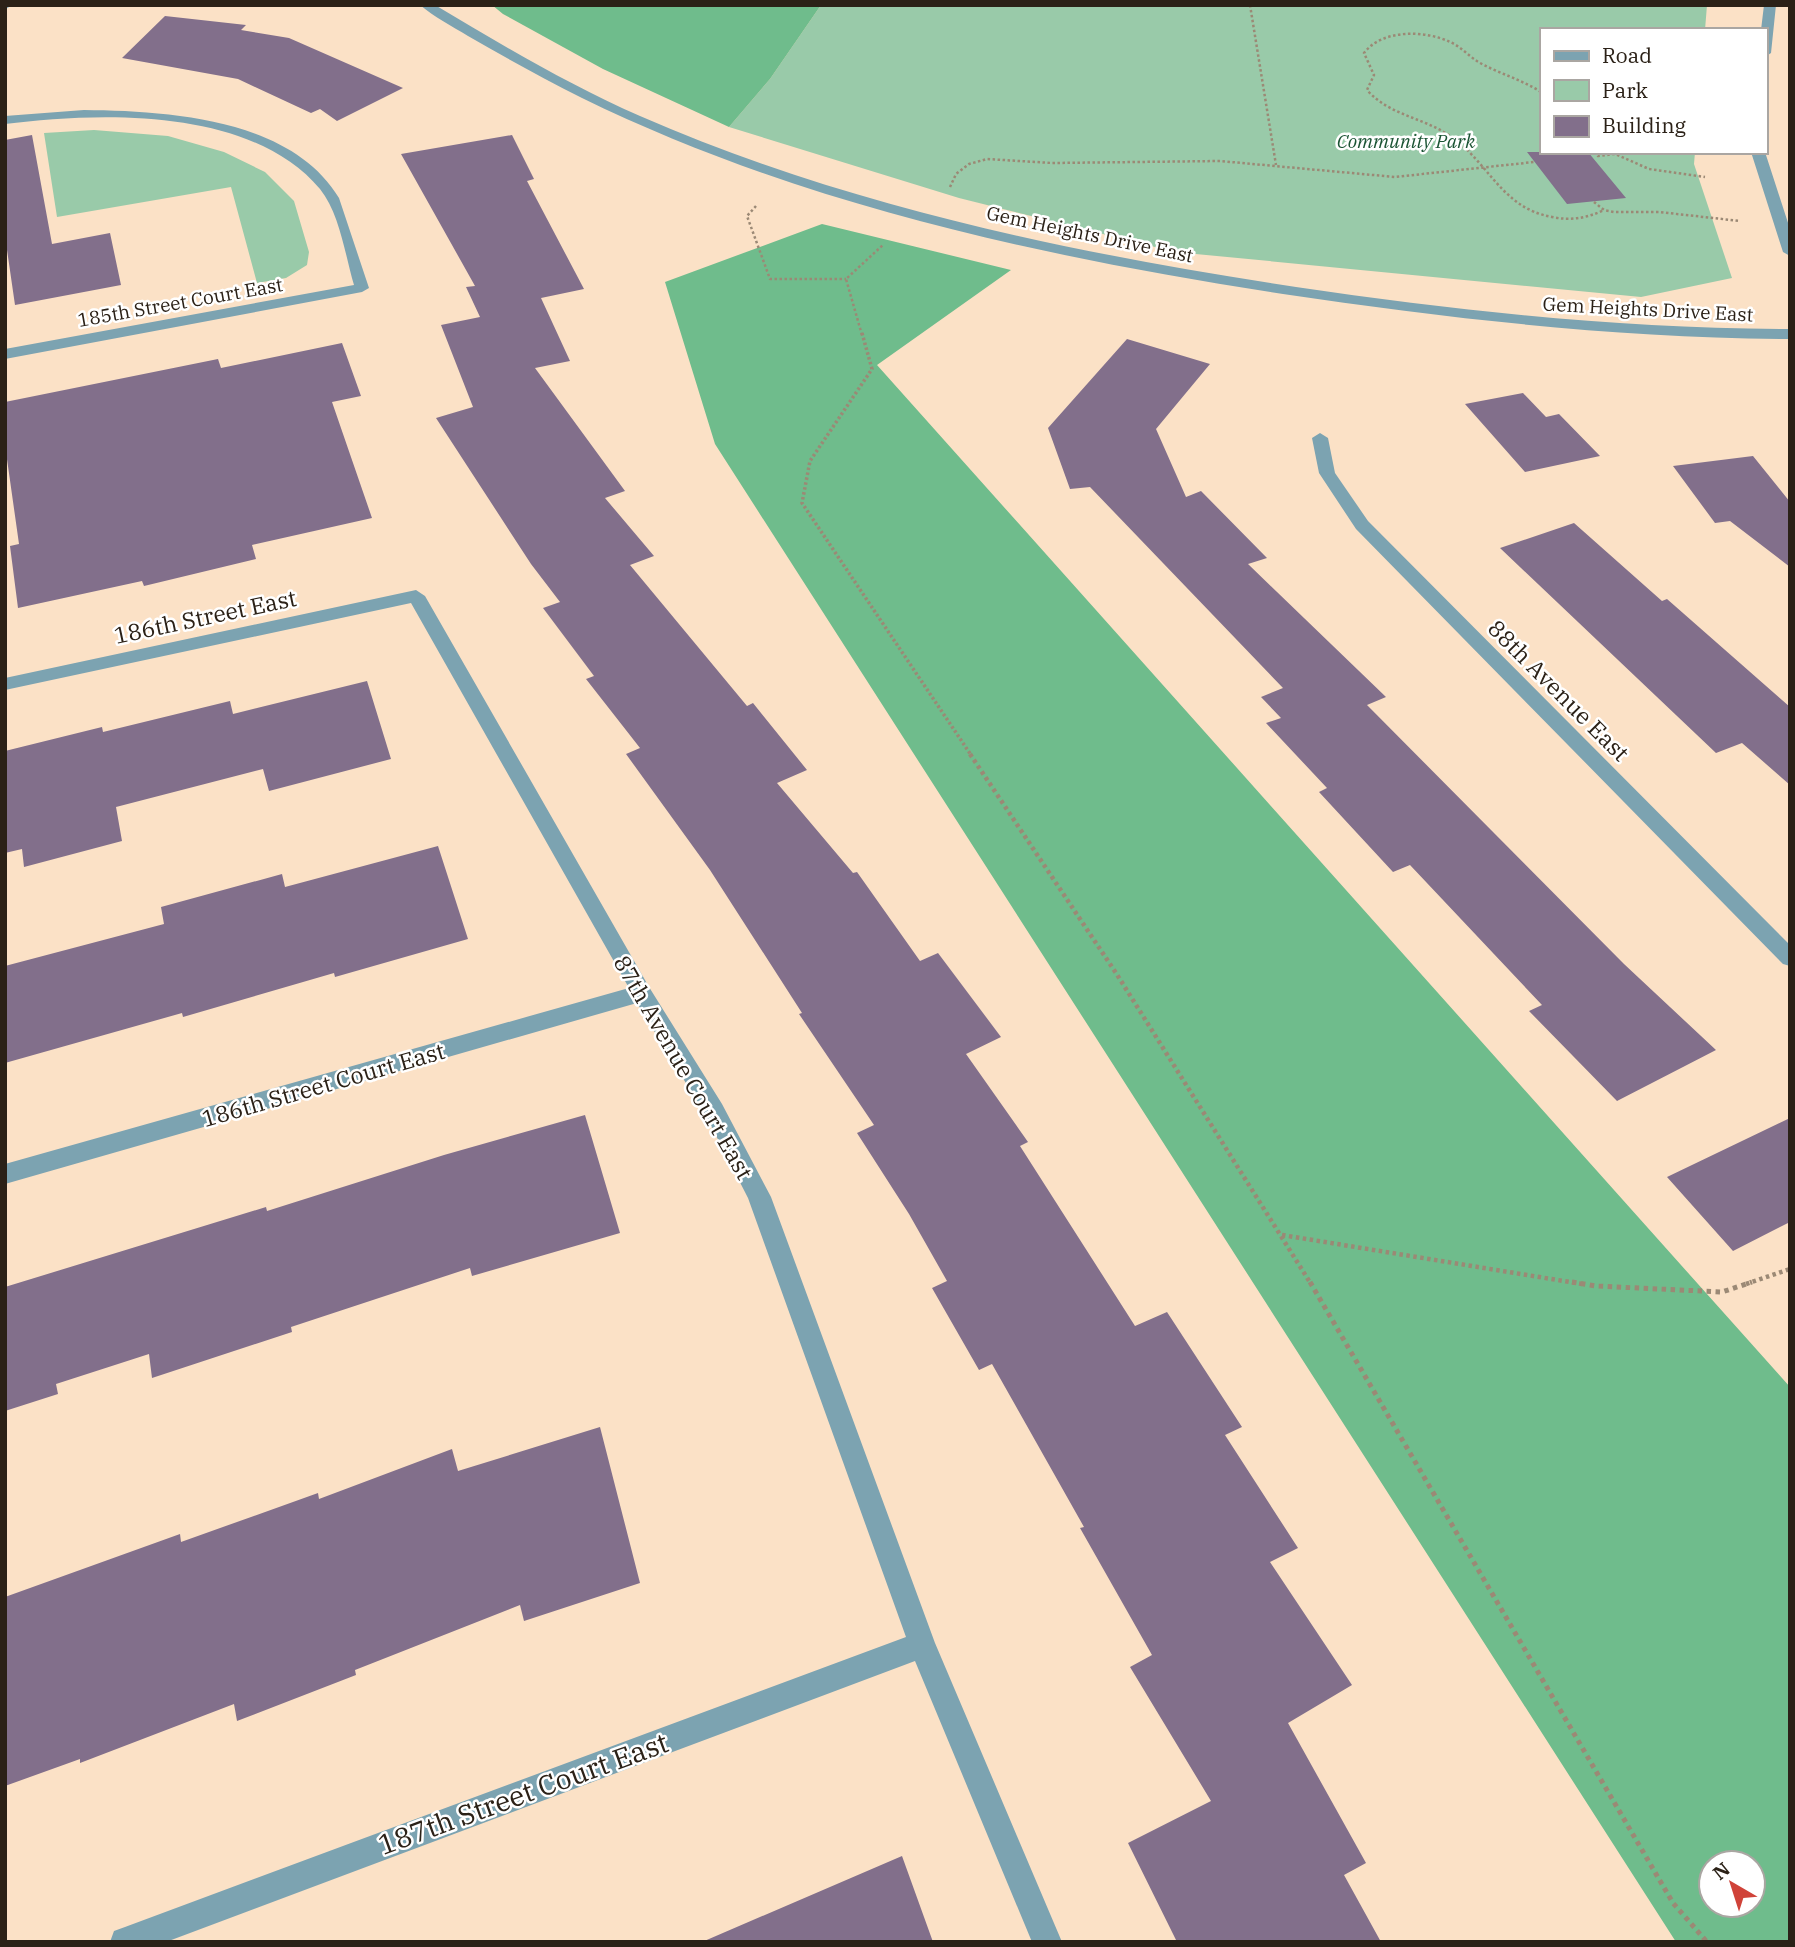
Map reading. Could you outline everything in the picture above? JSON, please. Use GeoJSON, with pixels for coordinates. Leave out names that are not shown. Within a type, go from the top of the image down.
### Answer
{"type":"FeatureCollection","features":[{"type":"Feature","properties":{"kind":"street","name":"Gem Heights Drive East"},"geometry":{"type":"LineString","coordinates":[[426,5],[474,37],[561,85],[659,129],[782,174],[918,216],[1041,247],[1231,283],[1425,310],[1584,326],[1741,335],[1790,334]]}},
{"type":"Feature","properties":{"kind":"street"},"geometry":{"type":"LineString","coordinates":[[1767,34],[1770,5]]}},
{"type":"Feature","properties":{"kind":"street","name":"185th Street Court East"},"geometry":{"type":"LineString","coordinates":[[5,120],[90,114],[151,116],[219,128],[251,137],[296,160],[327,189],[362,288],[5,354]]}},
{"type":"Feature","properties":{"kind":"street"},"geometry":{"type":"LineString","coordinates":[[1759,154],[1790,252]]}},
{"type":"Feature","properties":{"kind":"street","name":"88th Avenue East"},"geometry":{"type":"LineString","coordinates":[[1320,438],[1327,473],[1362,525],[1790,958]]}},
{"type":"Feature","properties":{"kind":"street","name":"186th Street East"},"geometry":{"type":"LineString","coordinates":[[5,684],[416,596]]}},
{"type":"Feature","properties":{"kind":"street","name":"87th Avenue Court East"},"geometry":{"type":"LineString","coordinates":[[416,596],[642,993],[714,1110],[759,1197],[922,1645],[1047,1942]]}},
{"type":"Feature","properties":{"kind":"street","name":"186th Street Court East"},"geometry":{"type":"LineString","coordinates":[[5,1174],[642,993]]}},
{"type":"Feature","properties":{"kind":"street","name":"187th Street Court East"},"geometry":{"type":"LineString","coordinates":[[125,1942],[922,1645]]}},
{"type":"Feature","properties":{"kind":"path"},"geometry":{"type":"LineString","coordinates":[[1250,5],[1276,165]]}},
{"type":"Feature","properties":{"kind":"path"},"geometry":{"type":"LineString","coordinates":[[1540,91],[1524,81],[1483,65],[1459,47],[1441,39],[1420,35],[1396,36],[1374,42],[1367,48],[1364,58],[1374,75],[1367,90],[1371,96],[1391,111],[1451,135],[1515,202],[1540,215],[1577,218],[1604,210],[1659,212],[1781,225]]}},
{"type":"Feature","properties":{"kind":"path"},"geometry":{"type":"LineString","coordinates":[[1596,154],[1615,154],[1649,169],[1705,177]]}},
{"type":"Feature","properties":{"kind":"path"},"geometry":{"type":"LineString","coordinates":[[949,188],[956,174],[969,164],[988,159],[1052,163],[1220,161],[1395,177],[1534,162]]}},
{"type":"Feature","properties":{"kind":"path"},"geometry":{"type":"LineString","coordinates":[[782,174],[747,216],[770,279],[846,279],[885,244]]}},
{"type":"Feature","properties":{"kind":"path"},"geometry":{"type":"LineString","coordinates":[[1594,202],[1604,210]]}},
{"type":"Feature","properties":{"kind":"path"},"geometry":{"type":"LineString","coordinates":[[846,279],[872,369],[810,461],[802,503],[1116,973],[1282,1235],[1673,1903],[1707,1942]]}},
{"type":"Feature","properties":{"kind":"path"},"geometry":{"type":"LineString","coordinates":[[1282,1235],[1596,1286],[1722,1292],[1790,1269]]}},
{"type":"Feature","properties":{"kind":"green space"},"geometry":{"type":"Polygon","coordinates":[[[492,5],[821,5],[770,79],[729,127],[603,69],[503,14],[492,5]]]}},
{"type":"Feature","properties":{"kind":"green space","name":"Community Park"},"geometry":{"type":"Polygon","coordinates":[[[821,5],[1707,5],[1705,28],[1540,28],[1540,154],[1695,154],[1694,164],[1732,278],[1641,297],[1175,252],[959,198],[729,127],[770,79],[821,5]]]}},
{"type":"Feature","properties":{"kind":"green space"},"geometry":{"type":"Polygon","coordinates":[[[94,130],[168,136],[224,152],[265,172],[294,201],[309,252],[307,265],[286,278],[257,283],[231,187],[57,217],[44,133],[94,130]]]}},
{"type":"Feature","properties":{"kind":"green space"},"geometry":{"type":"Polygon","coordinates":[[[822,224],[1011,270],[877,365],[1790,1387],[1790,1942],[1676,1942],[715,444],[665,282],[822,224]]]}},
{"type":"Feature","properties":{"kind":"building"},"geometry":{"type":"Polygon","coordinates":[[[165,16],[246,25],[241,30],[289,38],[403,88],[337,121],[320,109],[311,113],[238,79],[122,58],[165,16]]]}},
{"type":"Feature","properties":{"kind":"building"},"geometry":{"type":"Polygon","coordinates":[[[32,135],[52,244],[110,233],[121,285],[15,305],[5,236],[5,140],[32,135]]]}},
{"type":"Feature","properties":{"kind":"building"},"geometry":{"type":"Polygon","coordinates":[[[512,135],[534,179],[527,181],[584,289],[541,298],[570,361],[535,368],[625,491],[605,498],[654,556],[630,565],[747,706],[753,703],[807,770],[777,783],[853,873],[857,872],[920,961],[938,953],[1001,1037],[966,1054],[1028,1142],[1020,1146],[1135,1326],[1167,1312],[1242,1427],[1225,1435],[1298,1548],[1270,1562],[1352,1685],[1288,1723],[1366,1863],[1344,1875],[1381,1942],[1177,1942],[1128,1843],[1211,1801],[1130,1667],[1152,1655],[992,1364],[979,1370],[932,1288],[947,1281],[909,1214],[857,1133],[874,1125],[799,1014],[802,1013],[710,870],[626,754],[640,748],[586,679],[594,676],[543,608],[560,602],[531,564],[436,418],[473,407],[441,325],[480,317],[466,287],[475,286],[401,154],[512,135]]]}},
{"type":"Feature","properties":{"kind":"building"},"geometry":{"type":"Polygon","coordinates":[[[1527,152],[1590,154],[1626,198],[1567,204],[1527,152]]]}},
{"type":"Feature","properties":{"kind":"building"},"geometry":{"type":"Polygon","coordinates":[[[1127,339],[1210,364],[1156,429],[1186,497],[1201,491],[1267,558],[1248,564],[1386,697],[1367,705],[1624,964],[1716,1050],[1617,1101],[1529,1011],[1542,1005],[1410,865],[1393,872],[1319,792],[1327,788],[1266,723],[1281,718],[1261,697],[1283,688],[1090,487],[1070,489],[1048,428],[1127,339]]]}},
{"type":"Feature","properties":{"kind":"building"},"geometry":{"type":"Polygon","coordinates":[[[342,343],[361,396],[332,402],[372,518],[252,545],[256,559],[144,586],[142,581],[18,608],[10,546],[19,544],[5,445],[5,402],[218,359],[221,368],[342,343]]]}},
{"type":"Feature","properties":{"kind":"building"},"geometry":{"type":"Polygon","coordinates":[[[1523,393],[1546,417],[1559,414],[1600,456],[1525,472],[1465,404],[1523,393]]]}},
{"type":"Feature","properties":{"kind":"building"},"geometry":{"type":"Polygon","coordinates":[[[1753,456],[1790,502],[1790,567],[1730,521],[1715,523],[1673,466],[1753,456]]]}},
{"type":"Feature","properties":{"kind":"building"},"geometry":{"type":"Polygon","coordinates":[[[1574,523],[1662,601],[1667,599],[1790,707],[1790,785],[1742,743],[1716,753],[1500,548],[1574,523]]]}},
{"type":"Feature","properties":{"kind":"building"},"geometry":{"type":"Polygon","coordinates":[[[367,681],[391,759],[269,791],[263,769],[116,807],[122,841],[24,867],[22,849],[5,853],[5,751],[102,727],[103,732],[230,701],[233,714],[367,681]]]}},
{"type":"Feature","properties":{"kind":"building"},"geometry":{"type":"Polygon","coordinates":[[[438,846],[468,939],[335,977],[334,973],[183,1017],[182,1013],[5,1063],[5,966],[164,924],[161,907],[282,874],[285,887],[438,846]]]}},
{"type":"Feature","properties":{"kind":"building"},"geometry":{"type":"Polygon","coordinates":[[[585,1115],[620,1233],[472,1276],[470,1268],[291,1327],[292,1332],[152,1378],[149,1354],[56,1384],[58,1394],[5,1411],[5,1287],[266,1207],[267,1211],[444,1155],[585,1115]]]}},
{"type":"Feature","properties":{"kind":"building"},"geometry":{"type":"Polygon","coordinates":[[[1790,1118],[1790,1222],[1733,1251],[1667,1177],[1790,1118]]]}},
{"type":"Feature","properties":{"kind":"building"},"geometry":{"type":"Polygon","coordinates":[[[600,1427],[640,1583],[524,1621],[520,1605],[355,1670],[356,1675],[237,1721],[234,1704],[80,1763],[80,1759],[5,1786],[5,1597],[180,1534],[181,1542],[318,1493],[319,1499],[452,1449],[458,1471],[600,1427]]]}},
{"type":"Feature","properties":{"kind":"building"},"geometry":{"type":"Polygon","coordinates":[[[902,1856],[933,1942],[702,1942],[902,1856]]]}}]}
